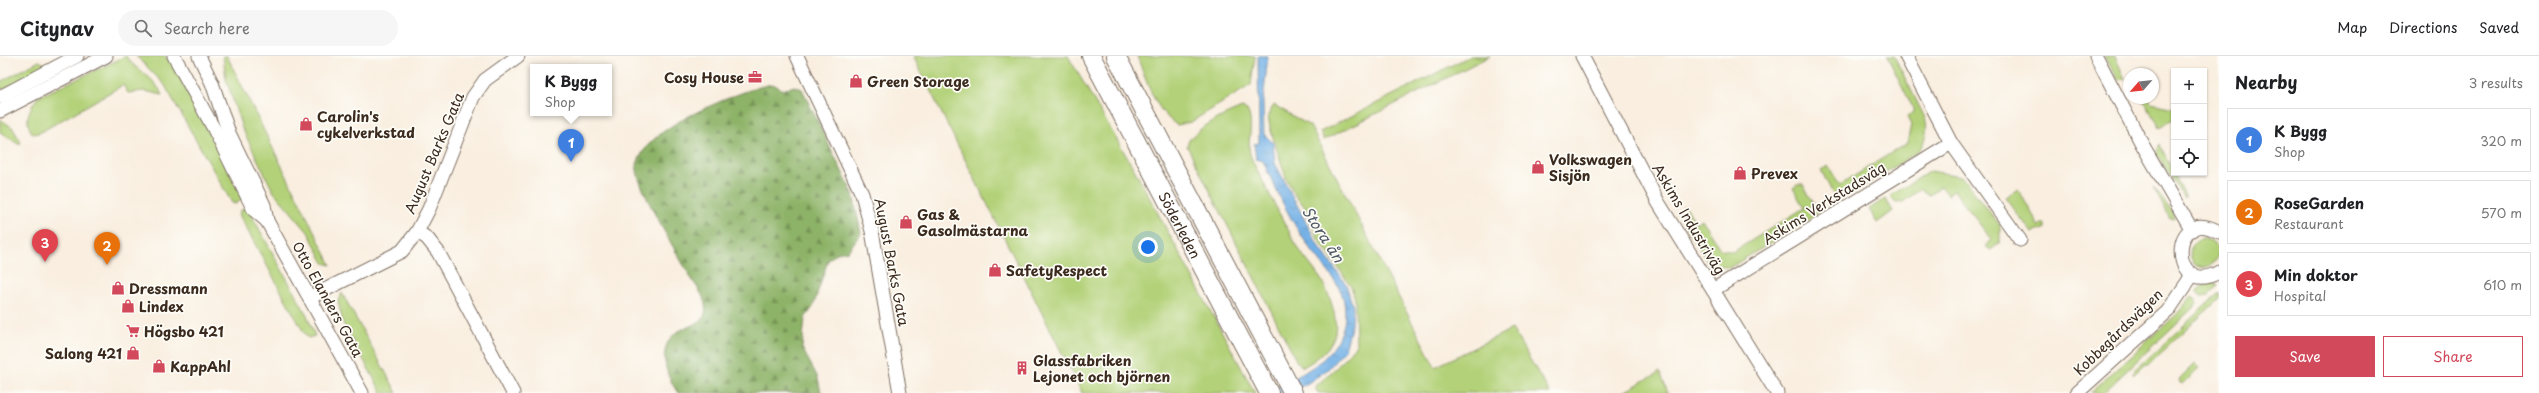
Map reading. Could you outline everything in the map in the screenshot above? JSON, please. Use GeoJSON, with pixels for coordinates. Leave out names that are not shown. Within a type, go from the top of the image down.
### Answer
{"type":"FeatureCollection","features":[{"type":"Feature","properties":{"kind":"highway"},"geometry":{"type":"LineString","coordinates":[[1083,56],[1121,112]]}},
{"type":"Feature","properties":{"kind":"highway","name":"Söderleden"},"geometry":{"type":"LineString","coordinates":[[1091,56],[1267,389]]}},
{"type":"Feature","properties":{"kind":"highway","name":"Söderleden"},"geometry":{"type":"LineString","coordinates":[[1116,56],[1293,393]]}},
{"type":"Feature","properties":{"kind":"highway"},"geometry":{"type":"LineString","coordinates":[[1125,56],[1142,106]]}},
{"type":"Feature","properties":{"kind":"street"},"geometry":{"type":"LineString","coordinates":[[0,97],[77,56]]}},
{"type":"Feature","properties":{"kind":"street"},"geometry":{"type":"LineString","coordinates":[[0,111],[106,56]]}},
{"type":"Feature","properties":{"kind":"street","name":"Otto Elanders Gata"},"geometry":{"type":"LineString","coordinates":[[174,56],[210,122],[254,210],[267,220]]}},
{"type":"Feature","properties":{"kind":"street","name":"Otto Elanders Gata"},"geometry":{"type":"LineString","coordinates":[[199,56],[212,83],[229,133],[264,205],[267,220],[362,393]]}},
{"type":"Feature","properties":{"kind":"street","name":"August Barks Gata"},"geometry":{"type":"LineString","coordinates":[[309,298],[402,251],[418,232],[473,97],[486,80],[518,56]]}},
{"type":"Feature","properties":{"kind":"street","name":"August Barks Gata"},"geometry":{"type":"LineString","coordinates":[[796,56],[862,194],[872,231],[900,393]]}},
{"type":"Feature","properties":{"kind":"street","name":"Askims Industriväg"},"geometry":{"type":"LineString","coordinates":[[1582,56],[1658,202],[1777,393]]}},
{"type":"Feature","properties":{"kind":"street"},"geometry":{"type":"LineString","coordinates":[[1906,56],[1952,143],[2020,240]]}},
{"type":"Feature","properties":{"kind":"street"},"geometry":{"type":"LineString","coordinates":[[2096,56],[2131,124],[2192,230]]}},
{"type":"Feature","properties":{"kind":"street","name":"Askims Verkstadsväg"},"geometry":{"type":"LineString","coordinates":[[1712,290],[1952,143]]}},
{"type":"Feature","properties":{"kind":"street"},"geometry":{"type":"LineString","coordinates":[[2219,232],[2212,228],[2202,227],[2192,230],[2182,241],[2180,256],[2187,269],[2193,274],[2207,276],[2219,272]]}},
{"type":"Feature","properties":{"kind":"street","name":"August Barks Gata"},"geometry":{"type":"LineString","coordinates":[[418,232],[427,238],[438,252],[513,393]]}},
{"type":"Feature","properties":{"kind":"street","name":"Kobbegårdsvägen"},"geometry":{"type":"LineString","coordinates":[[2077,393],[2168,311],[2193,274]]}},
{"type":"Feature","properties":{"kind":"green space"},"geometry":{"type":"Polygon","coordinates":[[[126,56],[155,83],[162,95],[145,91],[128,93],[123,85],[39,133],[33,134],[28,124],[28,115],[38,97],[126,56]]]}},
{"type":"Feature","properties":{"kind":"green space"},"geometry":{"type":"Polygon","coordinates":[[[136,56],[165,56],[175,67],[243,199],[235,204],[232,203],[164,84],[136,56]]]}},
{"type":"Feature","properties":{"kind":"green space"},"geometry":{"type":"Polygon","coordinates":[[[223,56],[227,56],[331,265],[324,263],[308,232],[273,191],[242,128],[226,79],[223,56]]]}},
{"type":"Feature","properties":{"kind":"green space"},"geometry":{"type":"Polygon","coordinates":[[[913,56],[1068,56],[1134,169],[1255,393],[1082,393],[913,56]]]}},
{"type":"Feature","properties":{"kind":"green space"},"geometry":{"type":"Polygon","coordinates":[[[1137,56],[1255,56],[1251,85],[1191,122],[1177,125],[1169,119],[1157,103],[1148,85],[1137,56]]]}},
{"type":"Feature","properties":{"kind":"green space"},"geometry":{"type":"Polygon","coordinates":[[[1470,56],[1490,56],[1324,140],[1320,132],[1470,56]]]}},
{"type":"Feature","properties":{"kind":"green space"},"geometry":{"type":"Polygon","coordinates":[[[1887,56],[1894,56],[1925,118],[1925,138],[1920,148],[1913,155],[1843,198],[1834,196],[1821,170],[1828,166],[1840,185],[1907,143],[1911,125],[1907,117],[1913,112],[1913,108],[1887,56]]]}},
{"type":"Feature","properties":{"kind":"green space"},"geometry":{"type":"Polygon","coordinates":[[[2104,56],[2115,56],[2123,74],[2123,79],[2119,80],[2104,56]]]}},
{"type":"Feature","properties":{"kind":"green space"},"geometry":{"type":"Polygon","coordinates":[[[39,61],[47,65],[0,91],[0,82],[39,61]]]}},
{"type":"Feature","properties":{"kind":"green space"},"geometry":{"type":"Polygon","coordinates":[[[773,84],[783,90],[794,86],[802,89],[853,194],[861,233],[848,251],[837,253],[828,260],[813,307],[805,318],[802,348],[818,378],[821,393],[678,393],[667,370],[665,362],[666,346],[676,333],[696,323],[704,317],[705,305],[701,294],[649,203],[637,173],[637,164],[647,146],[673,125],[722,101],[762,86],[773,84]]]}},
{"type":"Feature","properties":{"kind":"green space"},"geometry":{"type":"Polygon","coordinates":[[[2146,104],[2156,104],[2171,107],[2171,122],[2159,128],[2146,104]]]}},
{"type":"Feature","properties":{"kind":"green space"},"geometry":{"type":"Polygon","coordinates":[[[1274,105],[1310,126],[1435,367],[1512,329],[1550,393],[1318,393],[1315,387],[1337,367],[1356,345],[1355,299],[1351,286],[1318,239],[1304,206],[1296,197],[1286,178],[1270,128],[1268,115],[1274,105]]]}},
{"type":"Feature","properties":{"kind":"green space"},"geometry":{"type":"Polygon","coordinates":[[[1242,108],[1247,110],[1249,116],[1249,147],[1252,160],[1297,246],[1324,284],[1333,309],[1336,326],[1332,341],[1319,356],[1303,367],[1297,362],[1187,146],[1189,140],[1201,129],[1219,118],[1242,108]]]}},
{"type":"Feature","properties":{"kind":"green space"},"geometry":{"type":"Polygon","coordinates":[[[0,119],[13,128],[21,143],[18,144],[0,132],[0,119]]]}},
{"type":"Feature","properties":{"kind":"green space"},"geometry":{"type":"Polygon","coordinates":[[[2160,145],[2171,167],[2171,176],[2175,176],[2185,196],[2184,198],[2156,153],[2160,145]]]}},
{"type":"Feature","properties":{"kind":"green space"},"geometry":{"type":"Polygon","coordinates":[[[1930,171],[1961,176],[2000,225],[2000,242],[1991,250],[1985,246],[1992,240],[1954,191],[1948,195],[1941,186],[1929,195],[1920,189],[1903,202],[1896,203],[1890,196],[1930,171]]]}},
{"type":"Feature","properties":{"kind":"green space"},"geometry":{"type":"Polygon","coordinates":[[[1797,185],[1803,185],[1818,211],[1815,216],[1729,268],[1708,262],[1676,211],[1685,205],[1696,223],[1702,220],[1720,249],[1733,252],[1804,208],[1793,188],[1797,185]]]}},
{"type":"Feature","properties":{"kind":"green space"},"geometry":{"type":"Polygon","coordinates":[[[2153,187],[2172,211],[2174,220],[2170,219],[2153,187]]]}},
{"type":"Feature","properties":{"kind":"green space"},"geometry":{"type":"Polygon","coordinates":[[[2018,189],[2039,226],[2045,223],[2045,229],[2032,233],[2005,197],[2018,189]]]}},
{"type":"Feature","properties":{"kind":"green space"},"geometry":{"type":"Polygon","coordinates":[[[1885,199],[1893,211],[1877,223],[1869,209],[1885,199]]]}},
{"type":"Feature","properties":{"kind":"green space"},"geometry":{"type":"Polygon","coordinates":[[[247,207],[307,315],[315,336],[308,338],[303,331],[239,215],[240,211],[247,207]]]}},
{"type":"Feature","properties":{"kind":"green space"},"geometry":{"type":"Polygon","coordinates":[[[2204,239],[2214,243],[2218,253],[2214,263],[2204,267],[2194,263],[2190,253],[2194,243],[2204,239]]]}},
{"type":"Feature","properties":{"kind":"green space"},"geometry":{"type":"Polygon","coordinates":[[[2208,282],[2213,282],[2218,285],[2209,295],[2202,296],[2196,291],[2208,282]]]}},
{"type":"Feature","properties":{"kind":"green space"},"geometry":{"type":"Polygon","coordinates":[[[342,293],[397,393],[382,393],[343,323],[338,301],[342,293]]]}},
{"type":"Feature","properties":{"kind":"green space"},"geometry":{"type":"Polygon","coordinates":[[[2219,293],[2219,299],[2147,366],[2145,365],[2135,374],[2132,373],[2219,293]]]}},
{"type":"Feature","properties":{"kind":"green space"},"geometry":{"type":"Polygon","coordinates":[[[2192,296],[2196,299],[2197,304],[2103,393],[2090,393],[2176,315],[2192,296]]]}},
{"type":"Feature","properties":{"kind":"green space"},"geometry":{"type":"Polygon","coordinates":[[[2194,364],[2199,368],[2182,384],[2180,383],[2179,379],[2194,364]]]}},
{"type":"Feature","properties":{"kind":"green space"},"geometry":{"type":"Polygon","coordinates":[[[1660,372],[1668,393],[1622,393],[1660,372]]]}},
{"type":"Feature","properties":{"kind":"water"},"geometry":{"type":"Polygon","coordinates":[[[1258,56],[1268,56],[1263,102],[1264,134],[1273,143],[1275,163],[1318,245],[1346,284],[1353,307],[1352,324],[1345,350],[1327,370],[1305,385],[1286,393],[1262,393],[1300,375],[1323,359],[1339,338],[1344,324],[1345,315],[1343,296],[1339,288],[1329,272],[1309,247],[1290,216],[1263,161],[1256,159],[1254,144],[1259,143],[1258,56]]]}},
{"type":"Feature","properties":{"kind":"place","name":"Cosy House"},"geometry":{"type":"Point","coordinates":[755,77]}},
{"type":"Feature","properties":{"kind":"place","name":"Green Storage"},"geometry":{"type":"Point","coordinates":[856,81]}},
{"type":"Feature","properties":{"kind":"place","name":"Carolin's cykelverkstad"},"geometry":{"type":"Point","coordinates":[306,124]}},
{"type":"Feature","properties":{"kind":"place","name":"K Bygg"},"geometry":{"type":"Point","coordinates":[571,162]}},
{"type":"Feature","properties":{"kind":"place","name":"Volkswagen Sisjön"},"geometry":{"type":"Point","coordinates":[1538,167]}},
{"type":"Feature","properties":{"kind":"place","name":"Prevex"},"geometry":{"type":"Point","coordinates":[1740,173]}},
{"type":"Feature","properties":{"kind":"place","name":"Gas & Gasolmästarna"},"geometry":{"type":"Point","coordinates":[906,222]}},
{"type":"Feature","properties":{"kind":"place","name":"Min doktor"},"geometry":{"type":"Point","coordinates":[45,262]}},
{"type":"Feature","properties":{"kind":"place","name":"RoseGarden"},"geometry":{"type":"Point","coordinates":[107,265]}},
{"type":"Feature","properties":{"kind":"place","name":"SafetyRespect"},"geometry":{"type":"Point","coordinates":[995,270]}},
{"type":"Feature","properties":{"kind":"place","name":"Dressmann"},"geometry":{"type":"Point","coordinates":[118,288]}},
{"type":"Feature","properties":{"kind":"place","name":"Lindex"},"geometry":{"type":"Point","coordinates":[128,306]}},
{"type":"Feature","properties":{"kind":"place","name":"Högsbo 421"},"geometry":{"type":"Point","coordinates":[133,331]}},
{"type":"Feature","properties":{"kind":"place","name":"Salong 421"},"geometry":{"type":"Point","coordinates":[133,353]}},
{"type":"Feature","properties":{"kind":"place","name":"KappAhl"},"geometry":{"type":"Point","coordinates":[159,366]}},
{"type":"Feature","properties":{"kind":"place","name":"Glassfabriken Lejonet och björnen"},"geometry":{"type":"Point","coordinates":[1022,368]}},
{"type":"Feature","properties":{"kind":"water label","name":"Stora ån"},"geometry":{"type":"Point","coordinates":[1324,234]}}]}
